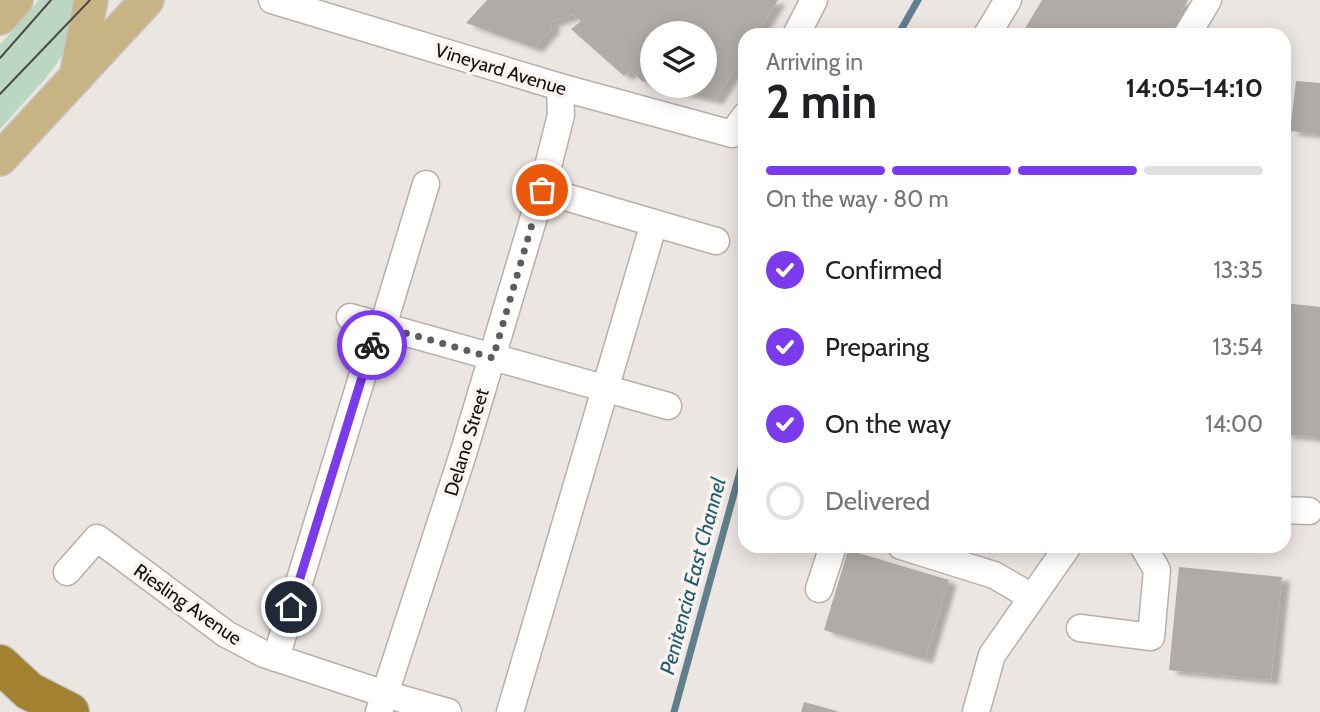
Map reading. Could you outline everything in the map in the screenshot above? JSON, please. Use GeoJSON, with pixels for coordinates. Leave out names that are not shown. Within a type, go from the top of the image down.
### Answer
{"type":"FeatureCollection","features":[{"type":"Feature","properties":{"kind":"highway"},"geometry":{"type":"LineString","coordinates":[[0,664],[29,691],[69,712]]}},
{"type":"Feature","properties":{"kind":"main road"},"geometry":{"type":"LineString","coordinates":[[0,18],[16,0]]}},
{"type":"Feature","properties":{"kind":"main road"},"geometry":{"type":"LineString","coordinates":[[76,77],[91,0]]}},
{"type":"Feature","properties":{"kind":"main road"},"geometry":{"type":"LineString","coordinates":[[0,159],[147,0]]}},
{"type":"Feature","properties":{"kind":"street","name":"Vineyard Avenue"},"geometry":{"type":"LineString","coordinates":[[272,0],[560,87],[738,124]]}},
{"type":"Feature","properties":{"kind":"street"},"geometry":{"type":"LineString","coordinates":[[800,28],[814,0]]}},
{"type":"Feature","properties":{"kind":"street"},"geometry":{"type":"LineString","coordinates":[[991,28],[1008,0]]}},
{"type":"Feature","properties":{"kind":"street"},"geometry":{"type":"LineString","coordinates":[[1191,28],[1208,0]]}},
{"type":"Feature","properties":{"kind":"street","name":"Delano Street"},"geometry":{"type":"LineString","coordinates":[[382,703],[493,358],[542,190],[561,115],[560,87]]}},
{"type":"Feature","properties":{"kind":"street"},"geometry":{"type":"LineString","coordinates":[[276,658],[426,184]]}},
{"type":"Feature","properties":{"kind":"street"},"geometry":{"type":"LineString","coordinates":[[542,190],[716,241]]}},
{"type":"Feature","properties":{"kind":"street"},"geometry":{"type":"LineString","coordinates":[[510,712],[654,223]]}},
{"type":"Feature","properties":{"kind":"street"},"geometry":{"type":"LineString","coordinates":[[350,317],[668,406]]}},
{"type":"Feature","properties":{"kind":"street","name":"Riesling Avenue"},"geometry":{"type":"LineString","coordinates":[[67,572],[97,538],[226,634],[264,654],[382,703],[448,712]]}},
{"type":"Feature","properties":{"kind":"street"},"geometry":{"type":"LineString","coordinates":[[819,589],[830,553]]}},
{"type":"Feature","properties":{"kind":"street"},"geometry":{"type":"LineString","coordinates":[[923,553],[994,575],[1032,597]]}},
{"type":"Feature","properties":{"kind":"street"},"geometry":{"type":"LineString","coordinates":[[976,712],[992,655],[1063,553]]}},
{"type":"Feature","properties":{"kind":"street"},"geometry":{"type":"LineString","coordinates":[[1080,628],[1151,637],[1157,570],[1147,553]]}},
{"type":"Feature","properties":{"kind":"green space"},"geometry":{"type":"Polygon","coordinates":[[[39,0],[102,0],[82,24],[44,80],[0,129],[0,45],[39,0]]]}},
{"type":"Feature","properties":{"kind":"building"},"geometry":{"type":"Polygon","coordinates":[[[487,0],[778,0],[760,28],[738,28],[738,64],[717,97],[717,21],[640,21],[640,79],[631,71],[624,76],[571,29],[581,21],[573,15],[551,22],[552,28],[535,48],[466,23],[487,0]]]}},
{"type":"Feature","properties":{"kind":"building"},"geometry":{"type":"Polygon","coordinates":[[[1042,0],[1188,0],[1172,28],[1025,28],[1042,0]]]}},
{"type":"Feature","properties":{"kind":"building"},"geometry":{"type":"Polygon","coordinates":[[[1296,81],[1320,83],[1320,134],[1291,131],[1296,81]]]}},
{"type":"Feature","properties":{"kind":"building"},"geometry":{"type":"Polygon","coordinates":[[[1291,304],[1320,307],[1320,438],[1291,435],[1291,304]]]}},
{"type":"Feature","properties":{"kind":"building"},"geometry":{"type":"Polygon","coordinates":[[[847,553],[858,553],[949,580],[925,659],[824,630],[847,553]]]}},
{"type":"Feature","properties":{"kind":"building"},"geometry":{"type":"Polygon","coordinates":[[[1179,567],[1282,577],[1271,680],[1169,670],[1179,567]]]}},
{"type":"Feature","properties":{"kind":"building"},"geometry":{"type":"Polygon","coordinates":[[[804,702],[837,711],[837,712],[801,712],[804,702]]]}},
{"type":"Feature","properties":{"kind":"waterway","name":"Penitencia East Channel"},"geometry":{"type":"LineString","coordinates":[[902,28],[918,0]]}},
{"type":"Feature","properties":{"kind":"waterway","name":"Penitencia East Channel"},"geometry":{"type":"LineString","coordinates":[[674,712],[738,479]]}},
{"type":"Feature","properties":{"kind":"tram line"},"geometry":{"type":"LineString","coordinates":[[0,58],[51,0]]}},
{"type":"Feature","properties":{"kind":"tram line"},"geometry":{"type":"LineString","coordinates":[[0,94],[90,0]]}},
{"type":"Feature","properties":{"kind":"way so far"},"geometry":{"type":"LineString","coordinates":[[372,345],[378,325],[493,358],[542,190]]}},
{"type":"Feature","properties":{"kind":"route"},"geometry":{"type":"LineString","coordinates":[[291,607],[372,345]]}}]}
